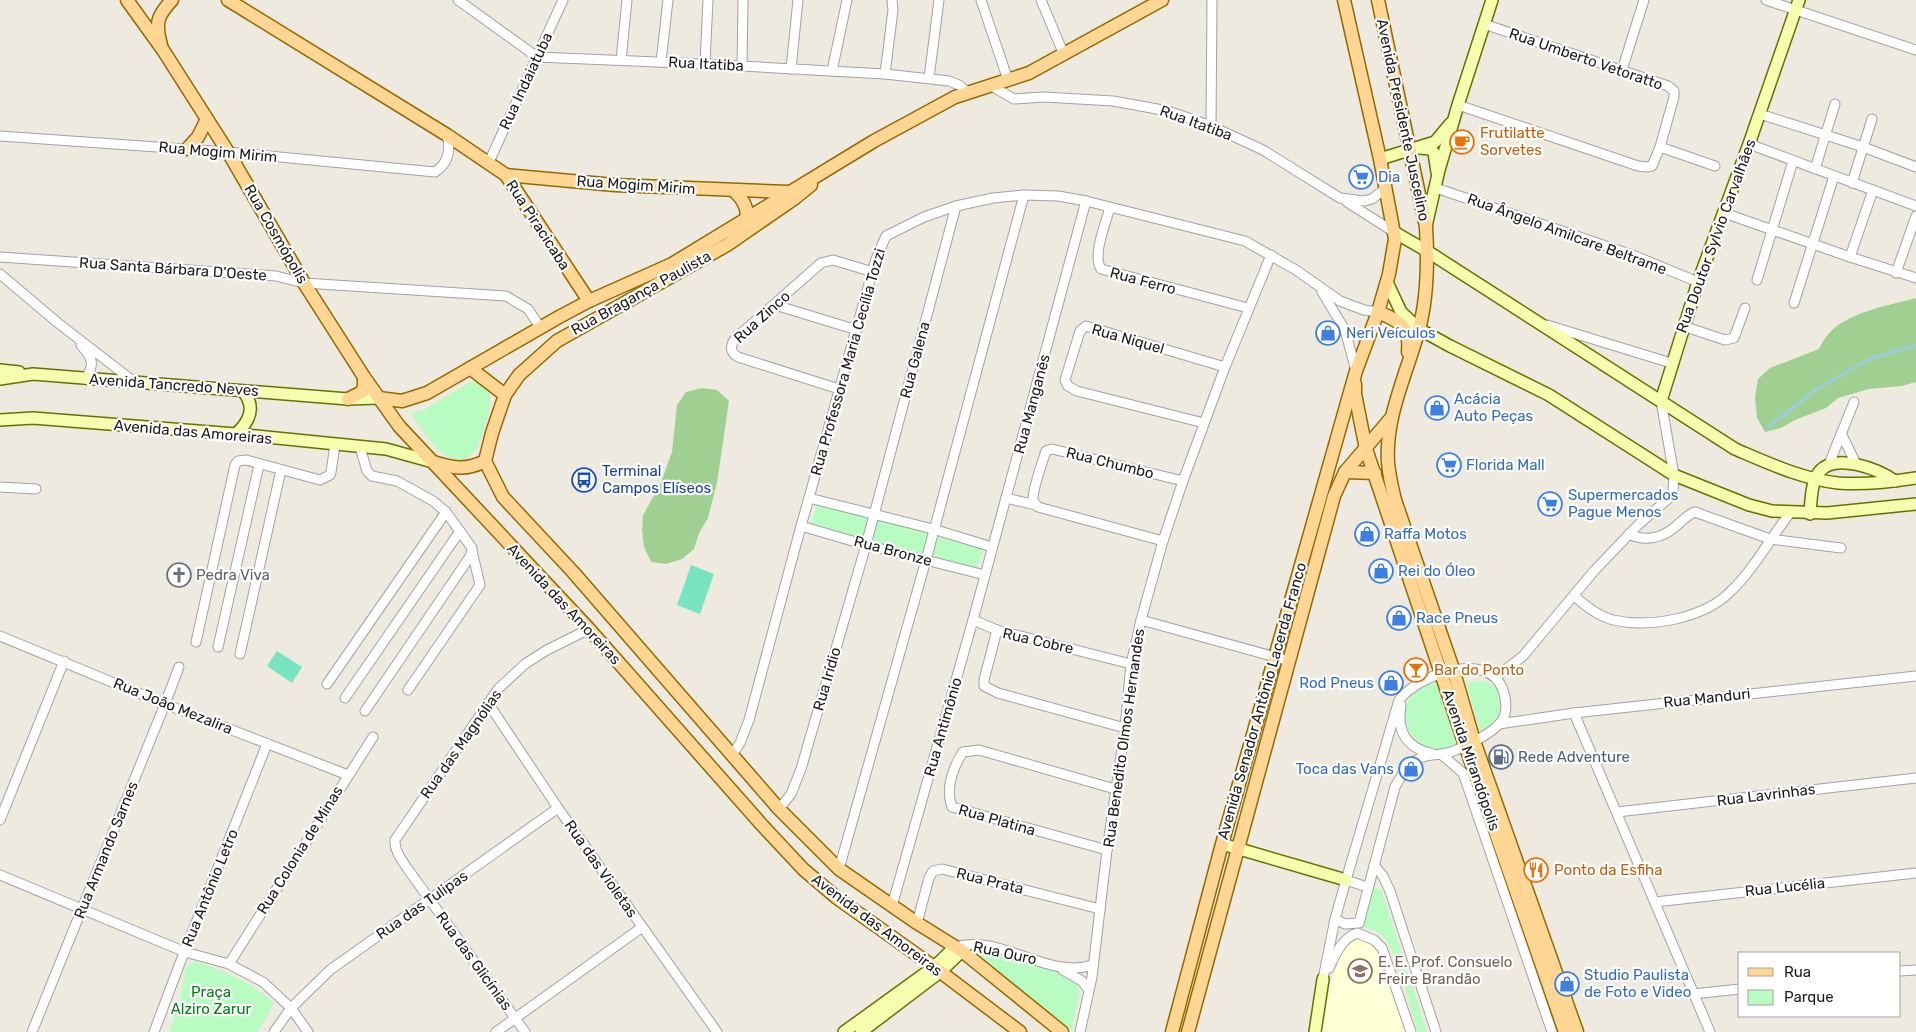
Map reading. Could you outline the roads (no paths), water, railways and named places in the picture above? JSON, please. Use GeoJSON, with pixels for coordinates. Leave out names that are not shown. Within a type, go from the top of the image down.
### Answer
{"type":"FeatureCollection","features":[{"type":"Feature","properties":{"kind":"main road","name":"Rua Cosmópolis"},"geometry":{"type":"LineString","coordinates":[[128,0],[163,50],[228,152],[304,283],[364,377],[399,426],[433,462]]}},
{"type":"Feature","properties":{"kind":"main road"},"geometry":{"type":"LineString","coordinates":[[163,50],[158,33],[158,20],[160,14],[172,0]]}},
{"type":"Feature","properties":{"kind":"main road","name":"Rua Bragança Paulista"},"geometry":{"type":"LineString","coordinates":[[589,301],[672,264],[747,220],[788,192],[841,160],[955,98],[968,92],[1029,73],[1162,0]]}},
{"type":"Feature","properties":{"kind":"main road","name":"Avenida Presidente Juscelino"},"geometry":{"type":"LineString","coordinates":[[1344,0],[1380,159],[1394,232],[1394,250],[1388,278],[1378,312],[1356,370]]}},
{"type":"Feature","properties":{"kind":"main road","name":"Avenida Presidente Juscelino"},"geometry":{"type":"LineString","coordinates":[[1378,0],[1411,149],[1426,227],[1427,251],[1423,306],[1419,329],[1392,416]]}},
{"type":"Feature","properties":{"kind":"main road","name":"Rua Piracicaba"},"geometry":{"type":"LineString","coordinates":[[234,1],[447,135],[506,175],[589,301]]}},
{"type":"Feature","properties":{"kind":"main road"},"geometry":{"type":"LineString","coordinates":[[187,150],[198,138],[207,119]]}},
{"type":"Feature","properties":{"kind":"main road","name":"Rua Bragança Paulista"},"geometry":{"type":"LineString","coordinates":[[485,461],[505,395],[519,375],[557,341],[736,239],[795,198],[841,160]]}},
{"type":"Feature","properties":{"kind":"main road","name":"Rua Mogim Mirim"},"geometry":{"type":"LineString","coordinates":[[506,175],[615,185],[788,192]]}},
{"type":"Feature","properties":{"kind":"main road"},"geometry":{"type":"LineString","coordinates":[[734,191],[745,204],[747,220],[736,239]]}},
{"type":"Feature","properties":{"kind":"main road"},"geometry":{"type":"LineString","coordinates":[[379,398],[402,401],[419,397],[589,301]]}},
{"type":"Feature","properties":{"kind":"main road"},"geometry":{"type":"LineString","coordinates":[[1378,312],[1401,324],[1408,334],[1406,369]]}},
{"type":"Feature","properties":{"kind":"main road"},"geometry":{"type":"LineString","coordinates":[[1372,327],[1395,320]]}},
{"type":"Feature","properties":{"kind":"main road"},"geometry":{"type":"LineString","coordinates":[[470,368],[505,395]]}},
{"type":"Feature","properties":{"kind":"main road","name":"Avenida Mirandópolis"},"geometry":{"type":"LineString","coordinates":[[1356,370],[1355,394],[1366,449],[1448,671]]}},
{"type":"Feature","properties":{"kind":"main road","name":"Avenida Senador Antônio Lacerda Franco"},"geometry":{"type":"LineString","coordinates":[[1172,1032],[1222,844],[1356,370]]}},
{"type":"Feature","properties":{"kind":"main road"},"geometry":{"type":"LineString","coordinates":[[348,399],[362,392],[364,377]]}},
{"type":"Feature","properties":{"kind":"main road"},"geometry":{"type":"LineString","coordinates":[[1355,394],[1367,422],[1378,430],[1384,428]]}},
{"type":"Feature","properties":{"kind":"main road","name":"Avenida Mirandópolis"},"geometry":{"type":"LineString","coordinates":[[1392,416],[1388,454],[1392,488],[1470,743],[1566,1032]]}},
{"type":"Feature","properties":{"kind":"main road","name":"Avenida Senador Antônio Lacerda Franco"},"geometry":{"type":"LineString","coordinates":[[1188,1032],[1334,496],[1345,472],[1384,428],[1392,416]]}},
{"type":"Feature","properties":{"kind":"main road"},"geometry":{"type":"LineString","coordinates":[[433,462],[449,467],[465,468],[485,461]]}},
{"type":"Feature","properties":{"kind":"main road","name":"Avenida das Amoreiras"},"geometry":{"type":"LineString","coordinates":[[485,461],[503,497],[573,572],[780,809],[839,869],[958,949],[1062,1032]]}},
{"type":"Feature","properties":{"kind":"main road","name":"Avenida das Amoreiras"},"geometry":{"type":"LineString","coordinates":[[433,462],[589,629],[803,869],[837,898],[937,969],[1020,1032]]}},
{"type":"Feature","properties":{"kind":"main road"},"geometry":{"type":"LineString","coordinates":[[1345,472],[1375,473]]}},
{"type":"Feature","properties":{"kind":"main road","name":"Avenida Mirandópolis"},"geometry":{"type":"LineString","coordinates":[[1470,743],[1576,1032]]}},
{"type":"Feature","properties":{"kind":"street"},"geometry":{"type":"LineString","coordinates":[[458,0],[537,57]]}},
{"type":"Feature","properties":{"kind":"street","name":"Rua Indaiatuba"},"geometry":{"type":"LineString","coordinates":[[489,162],[562,0]]}},
{"type":"Feature","properties":{"kind":"street"},"geometry":{"type":"LineString","coordinates":[[620,60],[627,0]]}},
{"type":"Feature","properties":{"kind":"street"},"geometry":{"type":"LineString","coordinates":[[661,62],[668,0]]}},
{"type":"Feature","properties":{"kind":"street"},"geometry":{"type":"LineString","coordinates":[[705,64],[708,0]]}},
{"type":"Feature","properties":{"kind":"street"},"geometry":{"type":"LineString","coordinates":[[790,69],[798,0]]}},
{"type":"Feature","properties":{"kind":"street"},"geometry":{"type":"LineString","coordinates":[[832,70],[847,0]]}},
{"type":"Feature","properties":{"kind":"street"},"geometry":{"type":"LineString","coordinates":[[885,74],[894,10],[892,0]]}},
{"type":"Feature","properties":{"kind":"street"},"geometry":{"type":"LineString","coordinates":[[929,78],[940,0]]}},
{"type":"Feature","properties":{"kind":"street"},"geometry":{"type":"LineString","coordinates":[[981,0],[1008,80]]}},
{"type":"Feature","properties":{"kind":"street"},"geometry":{"type":"LineString","coordinates":[[1041,0],[1064,55]]}},
{"type":"Feature","properties":{"kind":"street"},"geometry":{"type":"LineString","coordinates":[[1211,126],[1212,0]]}},
{"type":"Feature","properties":{"kind":"street"},"geometry":{"type":"LineString","coordinates":[[1426,227],[1458,105],[1492,0]]}},
{"type":"Feature","properties":{"kind":"street"},"geometry":{"type":"LineString","coordinates":[[1622,70],[1644,0]]}},
{"type":"Feature","properties":{"kind":"street"},"geometry":{"type":"LineString","coordinates":[[1766,0],[1797,5],[1916,50]]}},
{"type":"Feature","properties":{"kind":"street"},"geometry":{"type":"LineString","coordinates":[[742,66],[743,2]]}},
{"type":"Feature","properties":{"kind":"street","name":"Rua Doutor Sylvio Carvalhães"},"geometry":{"type":"LineString","coordinates":[[1674,475],[1661,401],[1698,282],[1760,114],[1797,5]]}},
{"type":"Feature","properties":{"kind":"street","name":"Rua Umberto Vetoratto"},"geometry":{"type":"LineString","coordinates":[[1458,105],[1638,166],[1652,166],[1660,147],[1673,106],[1674,91],[1668,86],[1484,24]]}},
{"type":"Feature","properties":{"kind":"street","name":"Rua Itatiba"},"geometry":{"type":"LineString","coordinates":[[537,57],[885,74],[949,81],[959,85],[968,92]]}},
{"type":"Feature","properties":{"kind":"street"},"geometry":{"type":"LineString","coordinates":[[949,81],[954,90],[955,98]]}},
{"type":"Feature","properties":{"kind":"street","name":"Rua Itatiba"},"geometry":{"type":"LineString","coordinates":[[990,86],[1014,99],[1044,97],[1113,101],[1168,111],[1211,126],[1263,150],[1340,198],[1364,201],[1372,199],[1386,188]]}},
{"type":"Feature","properties":{"kind":"street"},"geometry":{"type":"LineString","coordinates":[[1815,169],[1835,104]]}},
{"type":"Feature","properties":{"kind":"street"},"geometry":{"type":"LineString","coordinates":[[1760,114],[1916,167]]}},
{"type":"Feature","properties":{"kind":"street"},"geometry":{"type":"LineString","coordinates":[[1380,159],[1440,138],[1454,119]]}},
{"type":"Feature","properties":{"kind":"street"},"geometry":{"type":"LineString","coordinates":[[1852,183],[1872,119]]}},
{"type":"Feature","properties":{"kind":"street","name":"Rua Mogim Mirim"},"geometry":{"type":"LineString","coordinates":[[0,136],[228,152],[435,172],[445,163],[449,154],[450,149],[447,135]]}},
{"type":"Feature","properties":{"kind":"street"},"geometry":{"type":"LineString","coordinates":[[1749,144],[1916,206]]}},
{"type":"Feature","properties":{"kind":"street"},"geometry":{"type":"LineString","coordinates":[[1660,147],[1715,166]]}},
{"type":"Feature","properties":{"kind":"street"},"geometry":{"type":"LineString","coordinates":[[1411,149],[1425,148],[1434,153],[1437,182]]}},
{"type":"Feature","properties":{"kind":"street"},"geometry":{"type":"LineString","coordinates":[[1757,280],[1793,161]]}},
{"type":"Feature","properties":{"kind":"street"},"geometry":{"type":"LineString","coordinates":[[1794,303],[1834,176]]}},
{"type":"Feature","properties":{"kind":"street","name":"Rua Ângelo Amilcare Beltrame"},"geometry":{"type":"LineString","coordinates":[[1437,182],[1635,256],[1698,282]]}},
{"type":"Feature","properties":{"kind":"street"},"geometry":{"type":"LineString","coordinates":[[1850,258],[1873,190]]}},
{"type":"Feature","properties":{"kind":"street"},"geometry":{"type":"LineString","coordinates":[[839,869],[926,560],[1024,195]]}},
{"type":"Feature","properties":{"kind":"street","name":"Rua Professora Maria Cecília Tozzi"},"geometry":{"type":"LineString","coordinates":[[732,755],[740,743],[749,720],[839,389],[880,246],[886,236],[924,216],[956,206],[993,198],[1024,195],[1058,196],[1110,206],[1245,241],[1296,270],[1319,288],[1347,305],[1378,312]]}},
{"type":"Feature","properties":{"kind":"street"},"geometry":{"type":"LineString","coordinates":[[1340,198],[1427,251],[1735,449],[1783,469],[1816,479],[1838,483],[1895,481],[1916,478]]}},
{"type":"Feature","properties":{"kind":"street","name":"Rua Manganês"},"geometry":{"type":"LineString","coordinates":[[992,547],[1086,201]]}},
{"type":"Feature","properties":{"kind":"street","name":"Rua Galena"},"geometry":{"type":"LineString","coordinates":[[866,544],[956,206]]}},
{"type":"Feature","properties":{"kind":"street","name":"Rua Ferro"},"geometry":{"type":"LineString","coordinates":[[1110,206],[1098,253],[1098,263],[1101,269],[1248,308]]}},
{"type":"Feature","properties":{"kind":"street"},"geometry":{"type":"LineString","coordinates":[[1724,213],[1850,258],[1916,278]]}},
{"type":"Feature","properties":{"kind":"street"},"geometry":{"type":"LineString","coordinates":[[1896,272],[1916,216]]}},
{"type":"Feature","properties":{"kind":"street","name":"Rua Benedito Olmos Hernandes"},"geometry":{"type":"LineString","coordinates":[[1080,1032],[1092,976],[1107,850],[1125,728],[1131,664],[1141,620],[1163,541],[1183,480],[1270,254]]}},
{"type":"Feature","properties":{"kind":"street","name":"Rua Santa Bárbara D'Oeste"},"geometry":{"type":"LineString","coordinates":[[0,257],[276,276],[304,283],[506,296],[528,308],[540,327]]}},
{"type":"Feature","properties":{"kind":"street","name":"Rua Zinco"},"geometry":{"type":"LineString","coordinates":[[839,389],[735,355],[731,350],[733,341],[825,261],[832,260],[873,272]]}},
{"type":"Feature","properties":{"kind":"street"},"geometry":{"type":"LineString","coordinates":[[0,274],[133,381]]}},
{"type":"Feature","properties":{"kind":"street"},"geometry":{"type":"LineString","coordinates":[[1388,278],[1401,312],[1419,329],[1549,396],[1674,475],[1749,505],[1772,511],[1810,514],[1916,504]]}},
{"type":"Feature","properties":{"kind":"street","name":"Rua Professora Maria Cecília Tozzi"},"geometry":{"type":"LineString","coordinates":[[1319,288],[1345,330],[1356,370]]}},
{"type":"Feature","properties":{"kind":"street"},"geometry":{"type":"LineString","coordinates":[[775,305],[857,330]]}},
{"type":"Feature","properties":{"kind":"street"},"geometry":{"type":"LineString","coordinates":[[1683,326],[1730,340],[1734,338],[1745,308]]}},
{"type":"Feature","properties":{"kind":"street"},"geometry":{"type":"LineString","coordinates":[[1539,323],[1672,363]]}},
{"type":"Feature","properties":{"kind":"street","name":"Rua Niquel"},"geometry":{"type":"LineString","coordinates":[[1204,423],[1068,386],[1065,380],[1080,331],[1086,326],[1225,367]]}},
{"type":"Feature","properties":{"kind":"street"},"geometry":{"type":"LineString","coordinates":[[70,331],[90,357],[92,366],[85,379]]}},
{"type":"Feature","properties":{"kind":"street"},"geometry":{"type":"LineString","coordinates":[[0,370],[33,374]]}},
{"type":"Feature","properties":{"kind":"street","name":"Avenida Tancredo Neves"},"geometry":{"type":"LineString","coordinates":[[0,379],[33,374],[348,399],[379,398]]}},
{"type":"Feature","properties":{"kind":"street"},"geometry":{"type":"LineString","coordinates":[[236,434],[250,418],[251,408],[243,390]]}},
{"type":"Feature","properties":{"kind":"street"},"geometry":{"type":"LineString","coordinates":[[1810,514],[1816,479],[1820,472],[1830,464],[1854,402]]}},
{"type":"Feature","properties":{"kind":"street","name":"Avenida das Amoreiras"},"geometry":{"type":"LineString","coordinates":[[0,420],[33,418],[236,434],[386,450],[433,462]]}},
{"type":"Feature","properties":{"kind":"street"},"geometry":{"type":"LineString","coordinates":[[1841,433],[1856,464]]}},
{"type":"Feature","properties":{"kind":"street"},"geometry":{"type":"LineString","coordinates":[[196,642],[235,465],[243,460],[316,480],[326,478],[330,475],[332,468],[334,445]]}},
{"type":"Feature","properties":{"kind":"street"},"geometry":{"type":"LineString","coordinates":[[360,447],[367,471],[372,476],[397,482],[433,501],[446,512],[472,545],[480,585],[408,690]]}},
{"type":"Feature","properties":{"kind":"street","name":"Rua Chumbo"},"geometry":{"type":"LineString","coordinates":[[1036,505],[1033,500],[1042,462],[1046,451],[1052,449],[1183,480]]}},
{"type":"Feature","properties":{"kind":"street"},"geometry":{"type":"LineString","coordinates":[[1830,464],[1856,464],[1878,470],[1895,481]]}},
{"type":"Feature","properties":{"kind":"street"},"geometry":{"type":"LineString","coordinates":[[218,647],[260,465]]}},
{"type":"Feature","properties":{"kind":"street"},"geometry":{"type":"LineString","coordinates":[[240,654],[281,470]]}},
{"type":"Feature","properties":{"kind":"street"},"geometry":{"type":"LineString","coordinates":[[1496,677],[1523,656],[1594,571],[1629,534],[1668,499],[1673,491],[1674,475]]}},
{"type":"Feature","properties":{"kind":"street"},"geometry":{"type":"LineString","coordinates":[[0,487],[36,489]]}},
{"type":"Feature","properties":{"kind":"street"},"geometry":{"type":"LineString","coordinates":[[809,498],[933,529],[992,547]]}},
{"type":"Feature","properties":{"kind":"street"},"geometry":{"type":"LineString","coordinates":[[1006,498],[1163,541]]}},
{"type":"Feature","properties":{"kind":"street"},"geometry":{"type":"LineString","coordinates":[[327,684],[446,512]]}},
{"type":"Feature","properties":{"kind":"street"},"geometry":{"type":"LineString","coordinates":[[1629,534],[1640,539],[1656,537],[1672,529],[1695,512],[1770,539],[1841,548]]}},
{"type":"Feature","properties":{"kind":"street"},"geometry":{"type":"LineString","coordinates":[[1574,596],[1592,611],[1612,619],[1635,623],[1660,622],[1687,616],[1709,607],[1729,594],[1745,577],[1770,539],[1791,512]]}},
{"type":"Feature","properties":{"kind":"street","name":"Rua Bronze"},"geometry":{"type":"LineString","coordinates":[[801,526],[985,575]]}},
{"type":"Feature","properties":{"kind":"street"},"geometry":{"type":"LineString","coordinates":[[345,698],[460,531]]}},
{"type":"Feature","properties":{"kind":"street","name":"Rua Irídio"},"geometry":{"type":"LineString","coordinates":[[780,809],[790,794],[801,769],[866,544]]}},
{"type":"Feature","properties":{"kind":"street","name":"Rua Antimônio"},"geometry":{"type":"LineString","coordinates":[[892,906],[992,547]]}},
{"type":"Feature","properties":{"kind":"street"},"geometry":{"type":"LineString","coordinates":[[365,711],[472,551]]}},
{"type":"Feature","properties":{"kind":"street"},"geometry":{"type":"LineString","coordinates":[[972,620],[997,630]]}},
{"type":"Feature","properties":{"kind":"street"},"geometry":{"type":"LineString","coordinates":[[1141,620],[1290,661]]}},
{"type":"Feature","properties":{"kind":"street","name":"Rua das Magnólias"},"geometry":{"type":"LineString","coordinates":[[395,840],[498,689],[525,664],[546,650],[589,629]]}},
{"type":"Feature","properties":{"kind":"street","name":"Rua Cobre"},"geometry":{"type":"LineString","coordinates":[[1125,728],[998,693],[984,686],[984,680],[997,630],[1131,664]]}},
{"type":"Feature","properties":{"kind":"street","name":"Rua João Mezalira"},"geometry":{"type":"LineString","coordinates":[[0,636],[166,704],[348,775]]}},
{"type":"Feature","properties":{"kind":"street"},"geometry":{"type":"LineString","coordinates":[[0,820],[64,661]]}},
{"type":"Feature","properties":{"kind":"street","name":"Rua Armando Sarnes"},"geometry":{"type":"LineString","coordinates":[[32,1032],[166,704],[179,667]]}},
{"type":"Feature","properties":{"kind":"street"},"geometry":{"type":"LineString","coordinates":[[1315,1032],[1323,979],[1336,919],[1399,700],[1408,692],[1448,671],[1486,672],[1496,677],[1504,693],[1506,706],[1504,717],[1499,724],[1470,743],[1419,759],[1400,777],[1395,787],[1367,887],[1357,933]]}},
{"type":"Feature","properties":{"kind":"street","name":"Rua Manduri"},"geometry":{"type":"LineString","coordinates":[[1499,724],[1574,713],[1916,676]]}},
{"type":"Feature","properties":{"kind":"street","name":"Avenida Mirandópolis"},"geometry":{"type":"LineString","coordinates":[[1408,692],[1403,698],[1400,710],[1401,729],[1405,738],[1416,749],[1438,754],[1463,773],[1552,1032]]}},
{"type":"Feature","properties":{"kind":"street","name":"Rua das Violetas"},"geometry":{"type":"LineString","coordinates":[[488,703],[641,928],[717,1032]]}},
{"type":"Feature","properties":{"kind":"street"},"geometry":{"type":"LineString","coordinates":[[1574,713],[1710,1032]]}},
{"type":"Feature","properties":{"kind":"street","name":"Rua Colonia de Minas"},"geometry":{"type":"LineString","coordinates":[[229,964],[373,737]]}},
{"type":"Feature","properties":{"kind":"street","name":"Rua Antônio Letro"},"geometry":{"type":"LineString","coordinates":[[154,1032],[267,744]]}},
{"type":"Feature","properties":{"kind":"street","name":"Rua Platina"},"geometry":{"type":"LineString","coordinates":[[1107,850],[952,807],[948,794],[957,762],[963,752],[971,750],[980,750],[1116,789]]}},
{"type":"Feature","properties":{"kind":"street","name":"Rua Lavrinhas"},"geometry":{"type":"LineString","coordinates":[[1617,812],[1916,778]]}},
{"type":"Feature","properties":{"kind":"street","name":"Rua das Tulipas"},"geometry":{"type":"LineString","coordinates":[[291,1008],[330,970],[558,808]]}},
{"type":"Feature","properties":{"kind":"street","name":"Rua das Glicínias"},"geometry":{"type":"LineString","coordinates":[[395,840],[394,845],[399,856],[525,1032]]}},
{"type":"Feature","properties":{"kind":"street"},"geometry":{"type":"LineString","coordinates":[[1222,844],[1367,887]]}},
{"type":"Feature","properties":{"kind":"street"},"geometry":{"type":"LineString","coordinates":[[1374,865],[1383,876],[1390,891],[1436,1032]]}},
{"type":"Feature","properties":{"kind":"street","name":"Rua Prata"},"geometry":{"type":"LineString","coordinates":[[917,923],[929,878],[933,871],[942,869],[1100,909]]}},
{"type":"Feature","properties":{"kind":"street","name":"Rua Lucélia"},"geometry":{"type":"LineString","coordinates":[[1655,902],[1916,872]]}},
{"type":"Feature","properties":{"kind":"street"},"geometry":{"type":"LineString","coordinates":[[0,875],[185,952],[229,964],[263,982],[291,1008],[308,1032]]}},
{"type":"Feature","properties":{"kind":"street"},"geometry":{"type":"LineString","coordinates":[[1336,919],[1345,924],[1359,923]]}},
{"type":"Feature","properties":{"kind":"street"},"geometry":{"type":"LineString","coordinates":[[496,1032],[641,928]]}},
{"type":"Feature","properties":{"kind":"street"},"geometry":{"type":"LineString","coordinates":[[1323,979],[1343,943],[1350,936],[1357,933],[1374,940],[1382,948],[1411,1032]]}},
{"type":"Feature","properties":{"kind":"street","name":"Rua Ouro"},"geometry":{"type":"LineString","coordinates":[[958,949],[971,944],[986,946],[1054,965],[1084,968],[1092,964]]}},
{"type":"Feature","properties":{"kind":"street"},"geometry":{"type":"LineString","coordinates":[[844,1032],[863,1029],[937,969],[958,949]]}},
{"type":"Feature","properties":{"kind":"street","name":"Rua Ouro"},"geometry":{"type":"LineString","coordinates":[[1054,965],[1073,974],[1088,989]]}},
{"type":"Feature","properties":{"kind":"street"},"geometry":{"type":"LineString","coordinates":[[1901,971],[1916,970]]}},
{"type":"Feature","properties":{"kind":"street"},"geometry":{"type":"LineString","coordinates":[[1693,994],[1738,989]]}},
{"type":"Feature","properties":{"kind":"street"},"geometry":{"type":"LineString","coordinates":[[274,1032],[291,1008]]}},
{"type":"Feature","properties":{"kind":"waterway"},"geometry":{"type":"LineString","coordinates":[[1768,427],[1817,389],[1870,359],[1916,345]]}},
{"type":"Feature","properties":{"kind":"place","name":"Frutilatte Sorvetes"},"geometry":{"type":"Point","coordinates":[1462,142]}},
{"type":"Feature","properties":{"kind":"place","name":"Dia"},"geometry":{"type":"Point","coordinates":[1361,177]}},
{"type":"Feature","properties":{"kind":"place","name":"Neri Veículos"},"geometry":{"type":"Point","coordinates":[1328,333]}},
{"type":"Feature","properties":{"kind":"place","name":"Acácia Auto Peças"},"geometry":{"type":"Point","coordinates":[1437,408]}},
{"type":"Feature","properties":{"kind":"place","name":"Florida Mall"},"geometry":{"type":"Point","coordinates":[1449,465]}},
{"type":"Feature","properties":{"kind":"place","name":"Terminal Campos Elíseos"},"geometry":{"type":"Point","coordinates":[584,480]}},
{"type":"Feature","properties":{"kind":"place","name":"Supermercados Pague Menos"},"geometry":{"type":"Point","coordinates":[1550,504]}},
{"type":"Feature","properties":{"kind":"place","name":"Raffa Motos"},"geometry":{"type":"Point","coordinates":[1367,534]}},
{"type":"Feature","properties":{"kind":"place","name":"Rei do Óleo"},"geometry":{"type":"Point","coordinates":[1381,571]}},
{"type":"Feature","properties":{"kind":"place","name":"Pedra Viva"},"geometry":{"type":"Point","coordinates":[179,575]}},
{"type":"Feature","properties":{"kind":"place","name":"Race Pneus"},"geometry":{"type":"Point","coordinates":[1399,618]}},
{"type":"Feature","properties":{"kind":"place","name":"Bar do Ponto"},"geometry":{"type":"Point","coordinates":[1416,670]}},
{"type":"Feature","properties":{"kind":"place","name":"Rod Pneus"},"geometry":{"type":"Point","coordinates":[1391,683]}},
{"type":"Feature","properties":{"kind":"place","name":"Rede Adventure"},"geometry":{"type":"Point","coordinates":[1501,757]}},
{"type":"Feature","properties":{"kind":"place","name":"Toca das Vans"},"geometry":{"type":"Point","coordinates":[1411,769]}},
{"type":"Feature","properties":{"kind":"place","name":"Ponto da Esfiha"},"geometry":{"type":"Point","coordinates":[1536,870]}},
{"type":"Feature","properties":{"kind":"place","name":"E. E. Prof. Consuelo Freire Brandão"},"geometry":{"type":"Point","coordinates":[1360,971]}},
{"type":"Feature","properties":{"kind":"place","name":"Studio Paulista de Foto e Video"},"geometry":{"type":"Point","coordinates":[1567,984]}},
{"type":"Feature","properties":{"kind":"park label","name":"Praça Alziro Zarur"},"geometry":{"type":"Point","coordinates":[211,1000]}}]}
